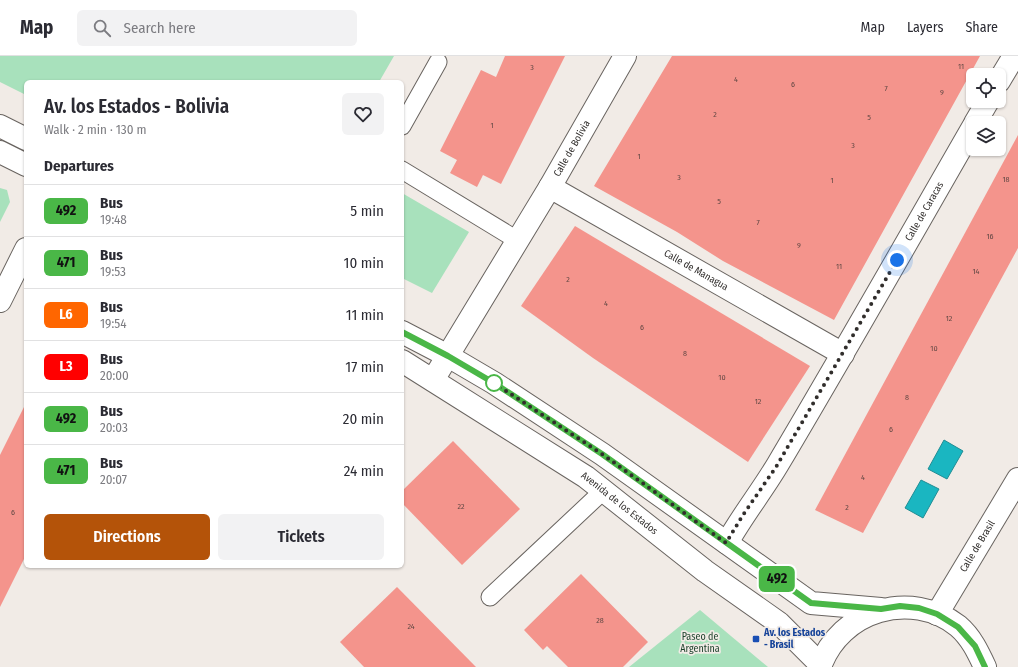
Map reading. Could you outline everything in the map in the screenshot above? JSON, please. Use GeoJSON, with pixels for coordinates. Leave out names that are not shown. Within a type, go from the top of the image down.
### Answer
{"type":"FeatureCollection","features":[{"type":"Feature","properties":{"kind":"street","name":"Calle de Bolivia"},"geometry":{"type":"LineString","coordinates":[[433,380],[550,187],[625,56]]}},
{"type":"Feature","properties":{"kind":"street"},"geometry":{"type":"LineString","coordinates":[[1006,69],[1014,56]]}},
{"type":"Feature","properties":{"kind":"street"},"geometry":{"type":"LineString","coordinates":[[0,126],[24,137]]}},
{"type":"Feature","properties":{"kind":"street","name":"Calle de Caracas"},"geometry":{"type":"LineString","coordinates":[[726,543],[776,467],[843,354],[966,139]]}},
{"type":"Feature","properties":{"kind":"street"},"geometry":{"type":"LineString","coordinates":[[0,152],[24,164]]}},
{"type":"Feature","properties":{"kind":"street","name":"Calle de Managua"},"geometry":{"type":"LineString","coordinates":[[550,187],[843,354]]}},
{"type":"Feature","properties":{"kind":"street"},"geometry":{"type":"LineString","coordinates":[[0,301],[24,253]]}},
{"type":"Feature","properties":{"kind":"street"},"geometry":{"type":"LineString","coordinates":[[404,333],[448,356],[494,383],[602,454],[811,603],[881,609],[900,606],[919,608],[937,614],[958,627],[975,646],[985,667]]}},
{"type":"Feature","properties":{"kind":"street","name":"Avenida de los Estados"},"geometry":{"type":"LineString","coordinates":[[404,362],[586,477],[705,571],[779,623],[821,666]]}},
{"type":"Feature","properties":{"kind":"street","name":"Calle de Brasil"},"geometry":{"type":"LineString","coordinates":[[937,614],[1017,484]]}},
{"type":"Feature","properties":{"kind":"street"},"geometry":{"type":"LineString","coordinates":[[821,666],[834,640],[855,620],[881,609]]}},
{"type":"Feature","properties":{"kind":"lane"},"geometry":{"type":"LineString","coordinates":[[404,122],[438,62]]}},
{"type":"Feature","properties":{"kind":"lane"},"geometry":{"type":"LineString","coordinates":[[404,171],[517,240]]}},
{"type":"Feature","properties":{"kind":"lane"},"geometry":{"type":"LineString","coordinates":[[490,597],[603,491]]}},
{"type":"Feature","properties":{"kind":"green space"},"geometry":{"type":"Polygon","coordinates":[[[0,56],[394,56],[380,80],[24,80],[24,94],[0,82],[0,56]]]}},
{"type":"Feature","properties":{"kind":"green space"},"geometry":{"type":"Polygon","coordinates":[[[0,188],[7,190],[10,202],[0,222],[0,188]]]}},
{"type":"Feature","properties":{"kind":"green space"},"geometry":{"type":"Polygon","coordinates":[[[404,194],[469,232],[432,293],[404,279],[404,194]]]}},
{"type":"Feature","properties":{"kind":"green space","name":"Paseo de Argentina"},"geometry":{"type":"Polygon","coordinates":[[[700,610],[768,667],[629,667],[700,610]]]}},
{"type":"Feature","properties":{"kind":"water"},"geometry":{"type":"Polygon","coordinates":[[[944,440],[963,451],[947,479],[928,469],[944,440]]]}},
{"type":"Feature","properties":{"kind":"water"},"geometry":{"type":"Polygon","coordinates":[[[921,480],[939,489],[923,518],[905,508],[921,480]]]}},
{"type":"Feature","properties":{"kind":"building"},"geometry":{"type":"Polygon","coordinates":[[[505,56],[565,56],[501,184],[483,175],[477,187],[450,173],[457,160],[440,151],[481,70],[496,77],[505,56]]]}},
{"type":"Feature","properties":{"kind":"building"},"geometry":{"type":"Polygon","coordinates":[[[672,56],[980,56],[973,68],[966,68],[966,81],[834,320],[723,261],[677,232],[594,186],[672,56]]]}},
{"type":"Feature","properties":{"kind":"building"},"geometry":{"type":"Polygon","coordinates":[[[1018,135],[1018,248],[863,533],[815,510],[1018,135]]]}},
{"type":"Feature","properties":{"kind":"building"},"geometry":{"type":"Polygon","coordinates":[[[575,226],[810,366],[748,462],[593,358],[521,306],[575,226]]]}},
{"type":"Feature","properties":{"kind":"building"},"geometry":{"type":"Polygon","coordinates":[[[24,407],[24,559],[0,607],[0,455],[24,407]]]}},
{"type":"Feature","properties":{"kind":"building"},"geometry":{"type":"Polygon","coordinates":[[[453,441],[520,509],[462,565],[404,505],[404,489],[453,441]]]}},
{"type":"Feature","properties":{"kind":"building"},"geometry":{"type":"Polygon","coordinates":[[[581,574],[648,642],[623,667],[568,667],[547,646],[543,650],[524,630],[581,574]]]}},
{"type":"Feature","properties":{"kind":"building"},"geometry":{"type":"Polygon","coordinates":[[[397,587],[476,667],[364,667],[340,642],[397,587]]]}},
{"type":"Feature","properties":{"kind":"bus line","name":"492"},"geometry":{"type":"LineString","coordinates":[[404,333],[448,356],[494,383],[602,454],[811,603],[881,609],[900,606],[919,608],[937,614],[958,627],[975,646],[985,667]]}},
{"type":"Feature","properties":{"kind":"place","name":"Av. los Estados - Brasil"},"geometry":{"type":"Point","coordinates":[756,639]}},
{"type":"Feature","properties":{"kind":"route"},"geometry":{"type":"LineString","coordinates":[[494,383],[602,454],[726,543],[776,467],[897,260]]}}]}
